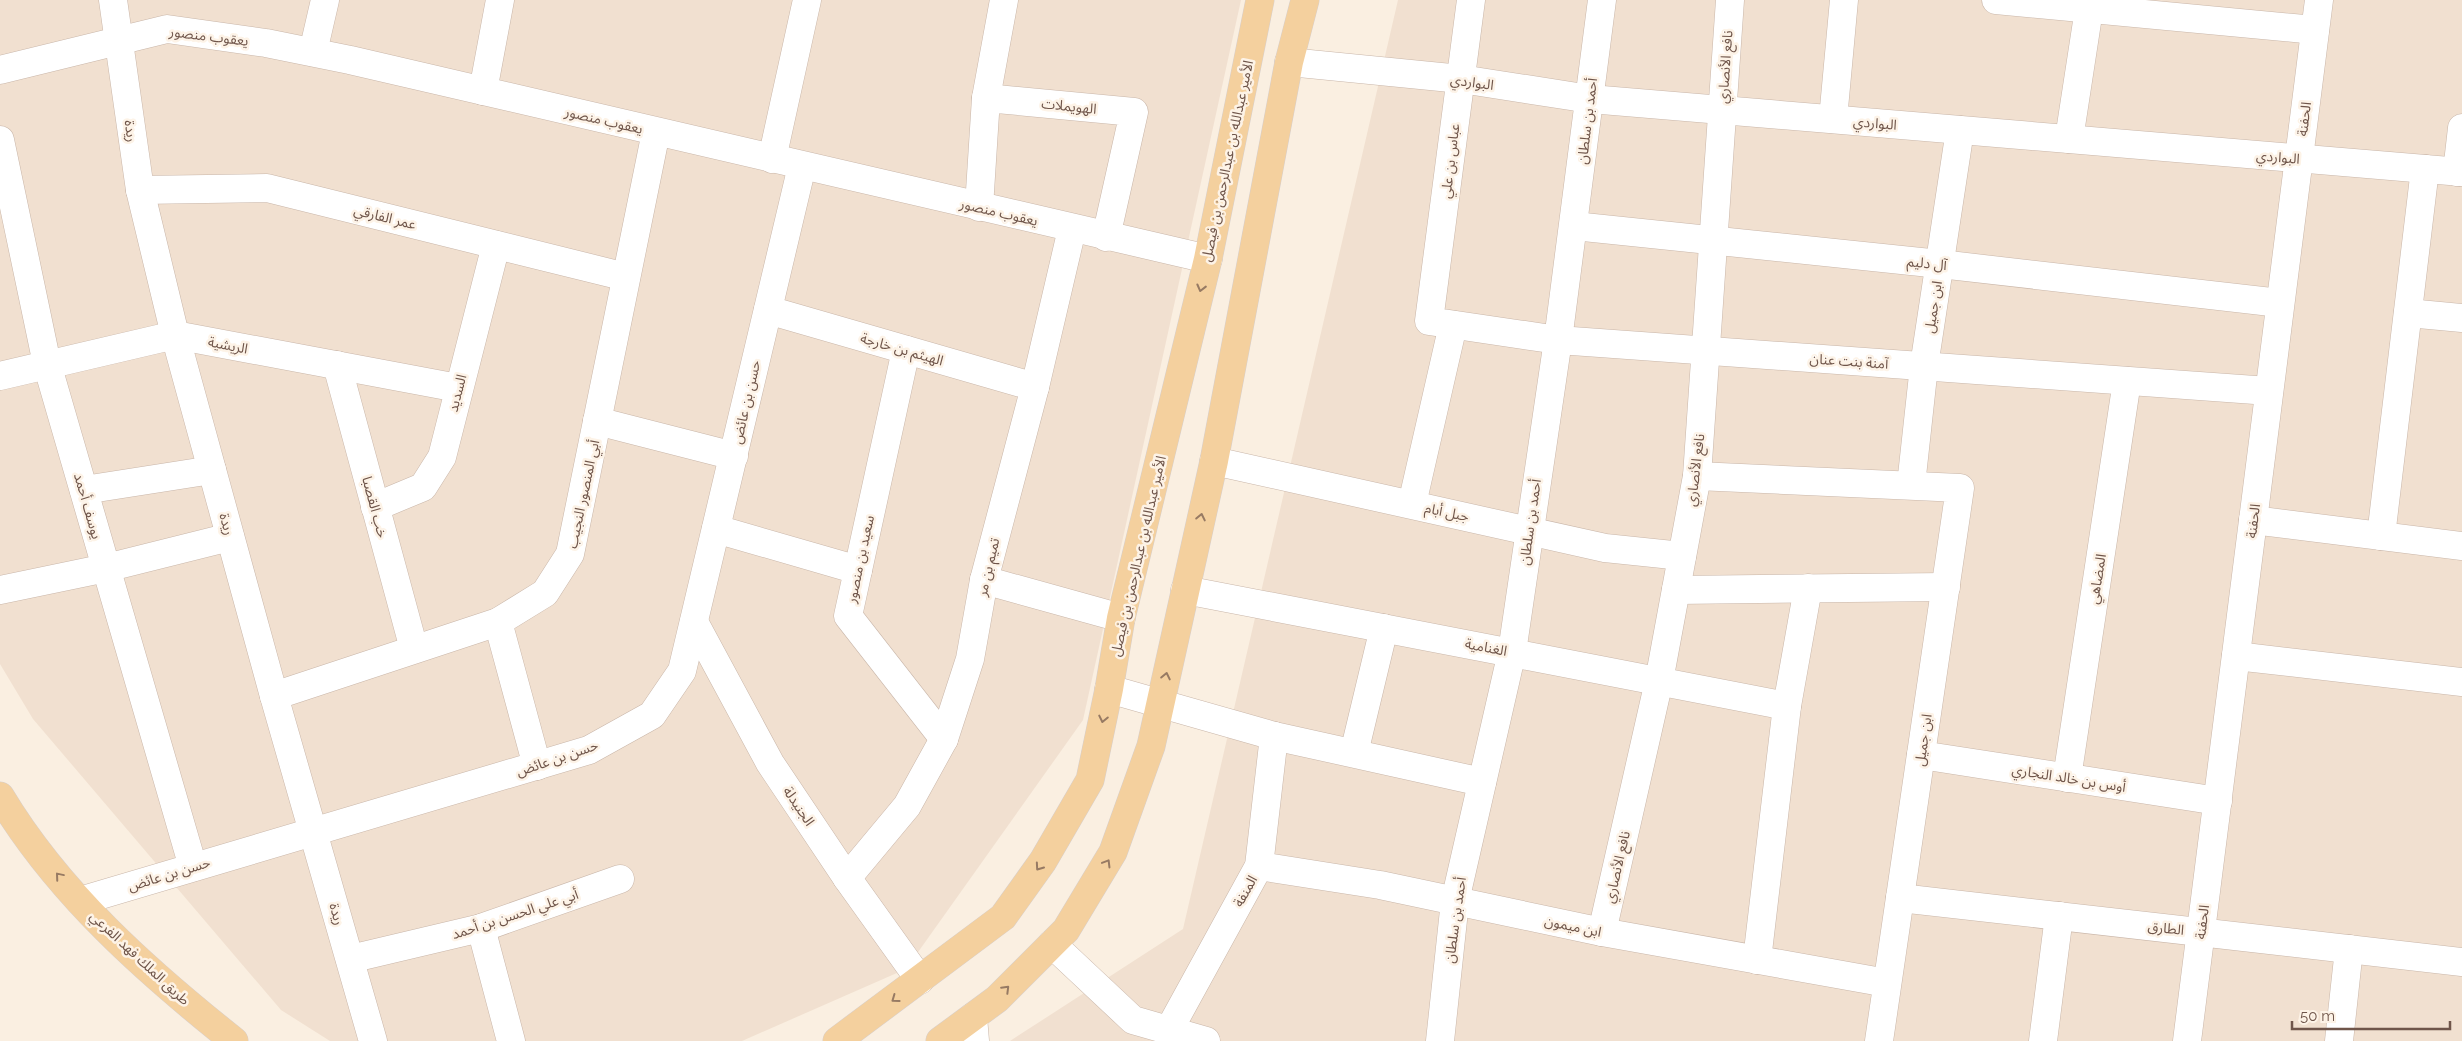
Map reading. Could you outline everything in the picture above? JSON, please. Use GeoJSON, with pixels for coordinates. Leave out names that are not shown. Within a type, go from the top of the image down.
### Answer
{"type":"FeatureCollection","features":[{"type":"Feature","properties":{"kind":"main road","name":"الأمير عبدالله بن عبدالرحمن بن فيصل"},"geometry":{"type":"LineString","coordinates":[[837,1041],[1003,917],[1043,861],[1090,780],[1109,689],[1121,618],[1208,259],[1260,0]]}},
{"type":"Feature","properties":{"kind":"main road"},"geometry":{"type":"LineString","coordinates":[[940,1041],[974,1029],[997,999],[1066,930],[1113,852],[1151,746],[1214,461],[1289,62],[1305,0]]}},
{"type":"Feature","properties":{"kind":"main road","name":"طريق الملك فهد الفرعي"},"geometry":{"type":"LineString","coordinates":[[0,796],[22,832],[101,926],[200,1014],[234,1041]]}},
{"type":"Feature","properties":{"kind":"street","name":"ريدة"},"geometry":{"type":"LineString","coordinates":[[113,0],[140,190],[175,335],[274,696],[373,1041]]}},
{"type":"Feature","properties":{"kind":"street"},"geometry":{"type":"LineString","coordinates":[[313,52],[325,0]]}},
{"type":"Feature","properties":{"kind":"street"},"geometry":{"type":"LineString","coordinates":[[483,91],[500,0]]}},
{"type":"Feature","properties":{"kind":"street"},"geometry":{"type":"LineString","coordinates":[[772,159],[807,0]]}},
{"type":"Feature","properties":{"kind":"street"},"geometry":{"type":"LineString","coordinates":[[979,207],[986,98],[1004,0]]}},
{"type":"Feature","properties":{"kind":"street","name":"عباس بن علي"},"geometry":{"type":"LineString","coordinates":[[1412,504],[1441,323],[1461,79],[1472,0]]}},
{"type":"Feature","properties":{"kind":"street","name":"أحمد بن سلطان"},"geometry":{"type":"LineString","coordinates":[[1440,1041],[1455,900],[1512,652],[1574,226],[1602,0]]}},
{"type":"Feature","properties":{"kind":"street","name":"نافع الأنصاري"},"geometry":{"type":"LineString","coordinates":[[1602,932],[1659,681],[1697,476],[1730,0]]}},
{"type":"Feature","properties":{"kind":"street"},"geometry":{"type":"LineString","coordinates":[[1833,119],[1844,0]]}},
{"type":"Feature","properties":{"kind":"street"},"geometry":{"type":"LineString","coordinates":[[1996,0],[2033,2],[2090,9],[2151,7],[2315,30]]}},
{"type":"Feature","properties":{"kind":"street","name":"الحفنة"},"geometry":{"type":"LineString","coordinates":[[2187,1041],[2319,0]]}},
{"type":"Feature","properties":{"kind":"street"},"geometry":{"type":"LineString","coordinates":[[2069,139],[2090,9]]}},
{"type":"Feature","properties":{"kind":"street","name":"يعقوب منصور"},"geometry":{"type":"LineString","coordinates":[[0,70],[167,29],[266,43],[313,52],[1106,237],[1208,259]]}},
{"type":"Feature","properties":{"kind":"street","name":"البواردي"},"geometry":{"type":"LineString","coordinates":[[1289,62],[1461,79],[1590,99],[2460,172]]}},
{"type":"Feature","properties":{"kind":"street","name":"الهويملات"},"geometry":{"type":"LineString","coordinates":[[986,98],[1134,112],[1106,237]]}},
{"type":"Feature","properties":{"kind":"street"},"geometry":{"type":"LineString","coordinates":[[2460,172],[2462,128]]}},
{"type":"Feature","properties":{"kind":"street","name":"ابن جميل"},"geometry":{"type":"LineString","coordinates":[[1911,485],[1924,366],[1960,130]]}},
{"type":"Feature","properties":{"kind":"street","name":"أبي المنصور النجيب"},"geometry":{"type":"LineString","coordinates":[[274,696],[498,622],[545,593],[570,554],[656,132]]}},
{"type":"Feature","properties":{"kind":"street","name":"يوسف أحمد"},"geometry":{"type":"LineString","coordinates":[[0,140],[47,364],[193,867]]}},
{"type":"Feature","properties":{"kind":"street","name":"حسن بن عائض"},"geometry":{"type":"LineString","coordinates":[[80,901],[589,750],[652,715],[682,671],[802,166]]}},
{"type":"Feature","properties":{"kind":"street"},"geometry":{"type":"LineString","coordinates":[[2381,536],[2425,169]]}},
{"type":"Feature","properties":{"kind":"street","name":"عمر الفارقي"},"geometry":{"type":"LineString","coordinates":[[140,190],[267,188],[626,277]]}},
{"type":"Feature","properties":{"kind":"street","name":"آل دليم"},"geometry":{"type":"LineString","coordinates":[[1574,226],[1940,264],[2280,303]]}},
{"type":"Feature","properties":{"kind":"street","name":"تميم بن مر"},"geometry":{"type":"LineString","coordinates":[[847,878],[907,806],[944,739],[970,658],[984,580],[1035,387],[1072,229]]}},
{"type":"Feature","properties":{"kind":"street","name":"السديد"},"geometry":{"type":"LineString","coordinates":[[375,507],[423,487],[442,457],[458,388],[496,245]]}},
{"type":"Feature","properties":{"kind":"street","name":"الهيثم بن خارجة"},"geometry":{"type":"LineString","coordinates":[[768,310],[1035,387]]}},
{"type":"Feature","properties":{"kind":"street"},"geometry":{"type":"LineString","coordinates":[[2408,313],[2462,318]]}},
{"type":"Feature","properties":{"kind":"street","name":"آمنة بنت عنان"},"geometry":{"type":"LineString","coordinates":[[1441,323],[1558,340],[2270,391]]}},
{"type":"Feature","properties":{"kind":"street","name":"الريشية"},"geometry":{"type":"LineString","coordinates":[[0,376],[175,335],[458,388]]}},
{"type":"Feature","properties":{"kind":"street","name":"سعيد بن منصور"},"geometry":{"type":"LineString","coordinates":[[906,350],[848,616],[944,739]]}},
{"type":"Feature","properties":{"kind":"street","name":"خب القصبا"},"geometry":{"type":"LineString","coordinates":[[337,365],[414,649]]}},
{"type":"Feature","properties":{"kind":"street","name":"المضاهي"},"geometry":{"type":"LineString","coordinates":[[2067,778],[2127,381]]}},
{"type":"Feature","properties":{"kind":"street"},"geometry":{"type":"LineString","coordinates":[[597,421],[734,456]]}},
{"type":"Feature","properties":{"kind":"street","name":"جبل أبام"},"geometry":{"type":"LineString","coordinates":[[1214,461],[1605,548],[1682,556]]}},
{"type":"Feature","properties":{"kind":"street"},"geometry":{"type":"LineString","coordinates":[[84,490],[212,470]]}},
{"type":"Feature","properties":{"kind":"street","name":"ابن جميل"},"geometry":{"type":"LineString","coordinates":[[1697,476],[1960,488],[1879,1041]]}},
{"type":"Feature","properties":{"kind":"street"},"geometry":{"type":"LineString","coordinates":[[2253,520],[2462,546]]}},
{"type":"Feature","properties":{"kind":"street"},"geometry":{"type":"LineString","coordinates":[[716,529],[858,570]]}},
{"type":"Feature","properties":{"kind":"street"},"geometry":{"type":"LineString","coordinates":[[0,590],[106,568],[230,537]]}},
{"type":"Feature","properties":{"kind":"street"},"geometry":{"type":"LineString","coordinates":[[984,580],[1121,618]]}},
{"type":"Feature","properties":{"kind":"street"},"geometry":{"type":"LineString","coordinates":[[1676,590],[1946,586]]}},
{"type":"Feature","properties":{"kind":"street"},"geometry":{"type":"LineString","coordinates":[[1757,960],[1788,706],[1808,588]]}},
{"type":"Feature","properties":{"kind":"street","name":"الغنامية"},"geometry":{"type":"LineString","coordinates":[[1185,590],[1788,706]]}},
{"type":"Feature","properties":{"kind":"street"},"geometry":{"type":"LineString","coordinates":[[498,622],[537,766]]}},
{"type":"Feature","properties":{"kind":"street","name":"الجنيدلة"},"geometry":{"type":"LineString","coordinates":[[694,622],[770,763],[847,878],[920,980]]}},
{"type":"Feature","properties":{"kind":"street"},"geometry":{"type":"LineString","coordinates":[[1354,753],[1384,628]]}},
{"type":"Feature","properties":{"kind":"street"},"geometry":{"type":"LineString","coordinates":[[2236,656],[2461,678]]}},
{"type":"Feature","properties":{"kind":"street"},"geometry":{"type":"LineString","coordinates":[[1109,689],[1274,736],[1482,782]]}},
{"type":"Feature","properties":{"kind":"street","name":"المنفة"},"geometry":{"type":"LineString","coordinates":[[1169,1030],[1259,866],[1274,736]]}},
{"type":"Feature","properties":{"kind":"street","name":"أوس بن خالد النجاري"},"geometry":{"type":"LineString","coordinates":[[1921,755],[2218,801]]}},
{"type":"Feature","properties":{"kind":"street","name":"ابن ميمون"},"geometry":{"type":"LineString","coordinates":[[1259,866],[1380,885],[1602,932],[1887,983]]}},
{"type":"Feature","properties":{"kind":"street","name":"أبي علي الحسن بن أحمد"},"geometry":{"type":"LineString","coordinates":[[350,959],[481,928],[620,879]]}},
{"type":"Feature","properties":{"kind":"street","name":"الطارق"},"geometry":{"type":"LineString","coordinates":[[1900,898],[2462,962]]}},
{"type":"Feature","properties":{"kind":"street"},"geometry":{"type":"LineString","coordinates":[[2042,1041],[2059,916]]}},
{"type":"Feature","properties":{"kind":"street"},"geometry":{"type":"LineString","coordinates":[[481,928],[511,1041]]}},
{"type":"Feature","properties":{"kind":"street"},"geometry":{"type":"LineString","coordinates":[[1052,944],[1133,1020],[1206,1041]]}},
{"type":"Feature","properties":{"kind":"street"},"geometry":{"type":"LineString","coordinates":[[2339,1041],[2349,949]]}},
{"type":"Feature","properties":{"kind":"shaded area"},"geometry":{"type":"Polygon","coordinates":[[[0,0],[1241,0],[1083,720],[906,969],[742,1041],[330,1041],[281,1010],[33,719],[0,664],[0,0]]]}},
{"type":"Feature","properties":{"kind":"shaded area"},"geometry":{"type":"Polygon","coordinates":[[[1398,0],[2462,0],[2462,1041],[1010,1041],[1183,929],[1398,0]]]}}]}
